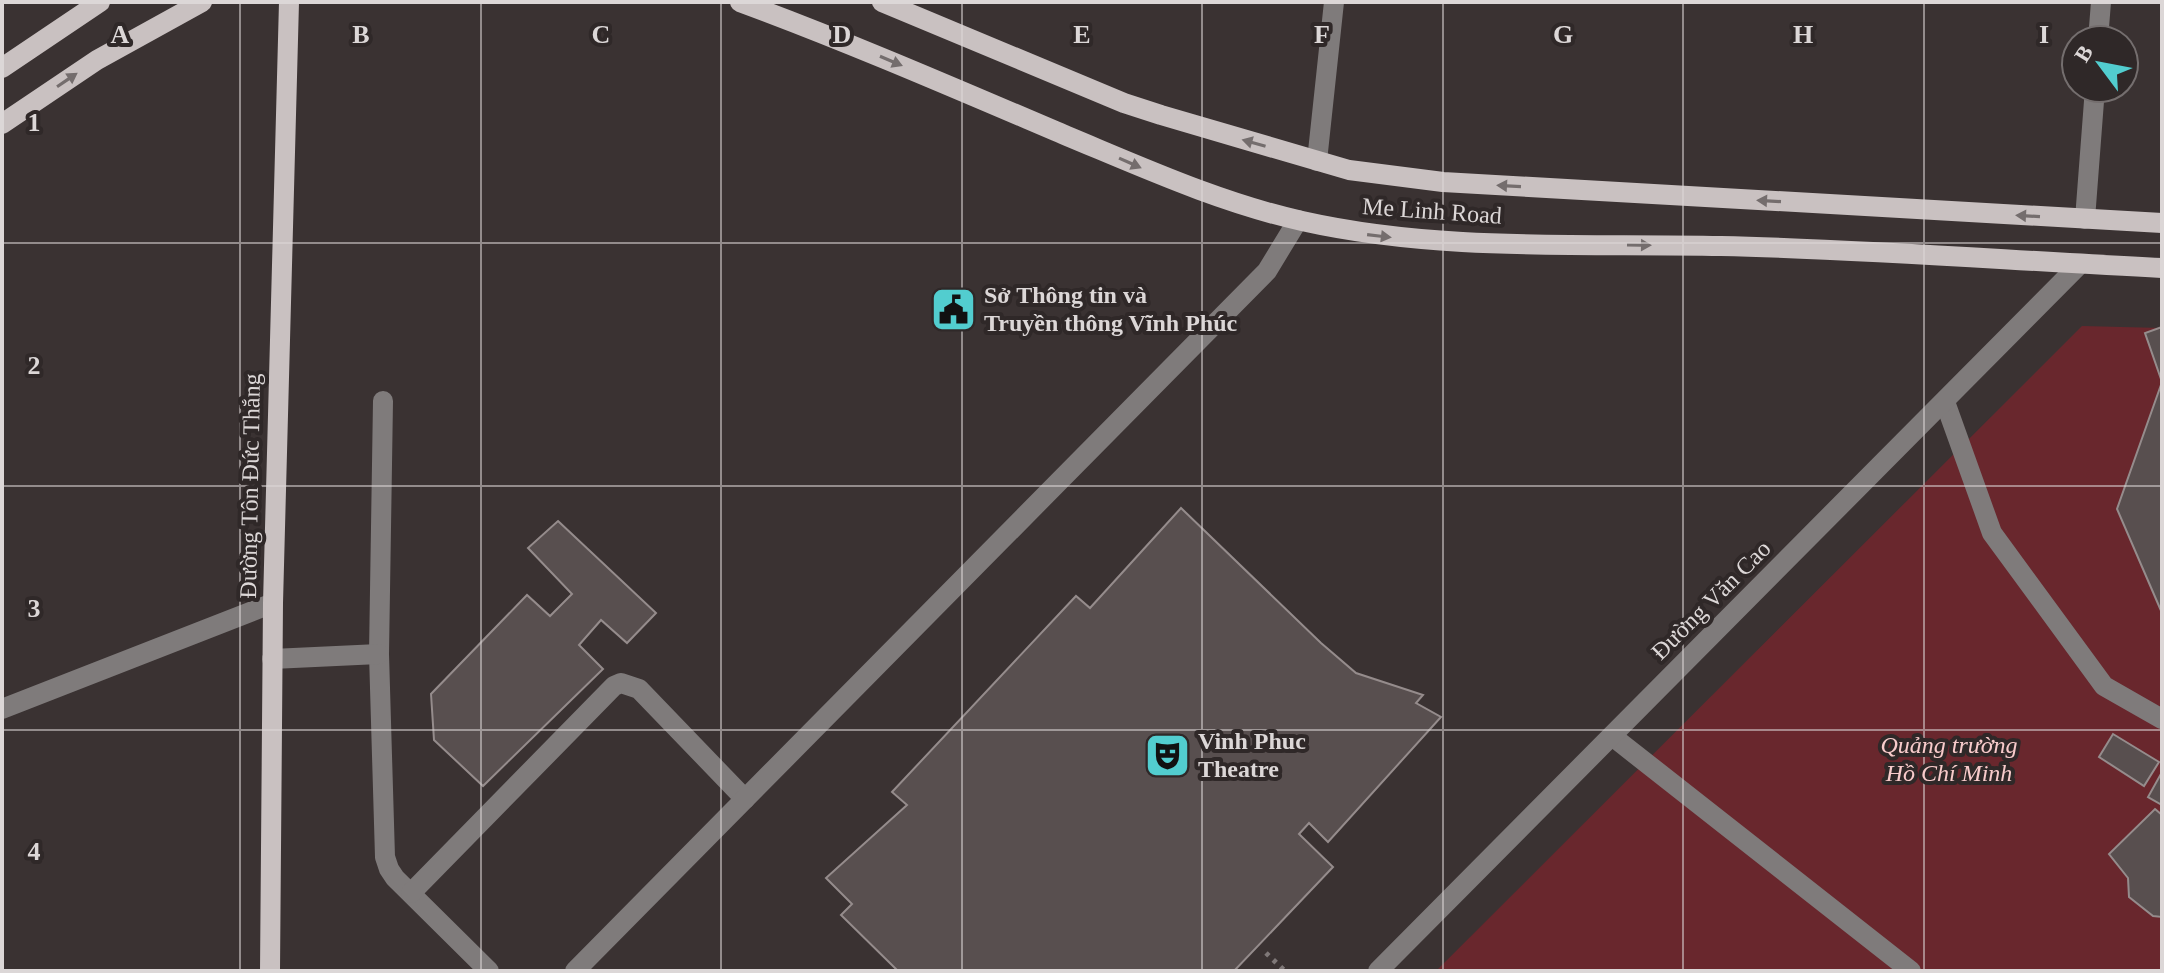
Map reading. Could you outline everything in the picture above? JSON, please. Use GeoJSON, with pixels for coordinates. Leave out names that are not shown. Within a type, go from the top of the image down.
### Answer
{"type":"FeatureCollection","features":[{"type":"Feature","properties":{"kind":"main road"},"geometry":{"type":"LineString","coordinates":[[2,68],[100,2]]}},
{"type":"Feature","properties":{"kind":"main road"},"geometry":{"type":"LineString","coordinates":[[2,124],[97,60],[202,2]]}},
{"type":"Feature","properties":{"kind":"main road","name":"Đường Tôn Đức Thắng"},"geometry":{"type":"LineString","coordinates":[[270,971],[273,603],[289,2]]}},
{"type":"Feature","properties":{"kind":"main road","name":"Me Linh Road"},"geometry":{"type":"LineString","coordinates":[[740,2],[826,34],[1153,173],[1246,206],[1368,235],[1436,242],[1724,246],[2162,268]]}},
{"type":"Feature","properties":{"kind":"main road","name":"Me Linh Road"},"geometry":{"type":"LineString","coordinates":[[882,2],[1124,103],[1349,170],[1443,182],[2162,223]]}},
{"type":"Feature","properties":{"kind":"street"},"geometry":{"type":"LineString","coordinates":[[1317,161],[1334,2]]}},
{"type":"Feature","properties":{"kind":"street"},"geometry":{"type":"LineString","coordinates":[[2099,24],[2101,2]]}},
{"type":"Feature","properties":{"kind":"street"},"geometry":{"type":"LineString","coordinates":[[2085,219],[2094,104]]}},
{"type":"Feature","properties":{"kind":"street"},"geometry":{"type":"LineString","coordinates":[[575,971],[1267,271],[1298,220]]}},
{"type":"Feature","properties":{"kind":"street","name":"Đường Văn Cao"},"geometry":{"type":"LineString","coordinates":[[1378,971],[2080,264]]}},
{"type":"Feature","properties":{"kind":"street"},"geometry":{"type":"LineString","coordinates":[[383,401],[379,654],[385,857],[389,869],[489,971]]}},
{"type":"Feature","properties":{"kind":"street"},"geometry":{"type":"LineString","coordinates":[[1945,402],[1992,533],[2104,686],[2162,719]]}},
{"type":"Feature","properties":{"kind":"street"},"geometry":{"type":"LineString","coordinates":[[2,709],[273,603]]}},
{"type":"Feature","properties":{"kind":"street"},"geometry":{"type":"LineString","coordinates":[[272,659],[379,654]]}},
{"type":"Feature","properties":{"kind":"street"},"geometry":{"type":"LineString","coordinates":[[411,893],[614,686],[621,683],[639,689],[745,799]]}},
{"type":"Feature","properties":{"kind":"street"},"geometry":{"type":"LineString","coordinates":[[1612,736],[1911,971]]}},
{"type":"Feature","properties":{"kind":"path"},"geometry":{"type":"LineString","coordinates":[[1266,953],[1285,971]]}},
{"type":"Feature","properties":{"kind":"green space","name":"Quảng trường Hồ Chí Minh"},"geometry":{"type":"Polygon","coordinates":[[[2082,326],[2162,328],[2162,971],[1436,971],[2082,326]]]}},
{"type":"Feature","properties":{"kind":"building"},"geometry":{"type":"Polygon","coordinates":[[[2162,327],[2162,382],[2145,333],[2162,327]]]}},
{"type":"Feature","properties":{"kind":"building"},"geometry":{"type":"Polygon","coordinates":[[[2162,382],[2162,613],[2117,509],[2162,382]]]}},
{"type":"Feature","properties":{"kind":"building","name":"Vinh Phuc Theatre"},"geometry":{"type":"Polygon","coordinates":[[[1181,508],[1356,673],[1423,695],[1416,703],[1441,717],[1328,842],[1309,823],[1299,834],[1333,867],[1234,971],[898,971],[841,915],[852,904],[826,878],[907,805],[892,792],[1076,596],[1090,608],[1181,508]]]}},
{"type":"Feature","properties":{"kind":"building"},"geometry":{"type":"Polygon","coordinates":[[[558,521],[656,613],[627,643],[601,620],[579,645],[603,669],[483,786],[434,740],[431,694],[527,595],[550,616],[572,594],[528,548],[558,521]]]}},
{"type":"Feature","properties":{"kind":"building"},"geometry":{"type":"Polygon","coordinates":[[[2113,734],[2159,762],[2144,786],[2099,757],[2113,734]]]}},
{"type":"Feature","properties":{"kind":"building"},"geometry":{"type":"Polygon","coordinates":[[[2162,772],[2162,805],[2148,797],[2162,772]]]}},
{"type":"Feature","properties":{"kind":"building"},"geometry":{"type":"Polygon","coordinates":[[[2155,809],[2162,815],[2162,917],[2153,916],[2129,897],[2128,878],[2109,854],[2155,809]]]}},
{"type":"Feature","properties":{"kind":"place","name":"Sở Thông tin và Truyền thông Vĩnh Phúc"},"geometry":{"type":"Point","coordinates":[953,309]}},
{"type":"Feature","properties":{"kind":"place","name":"Vinh Phuc Theatre"},"geometry":{"type":"Point","coordinates":[1167,755]}}]}
